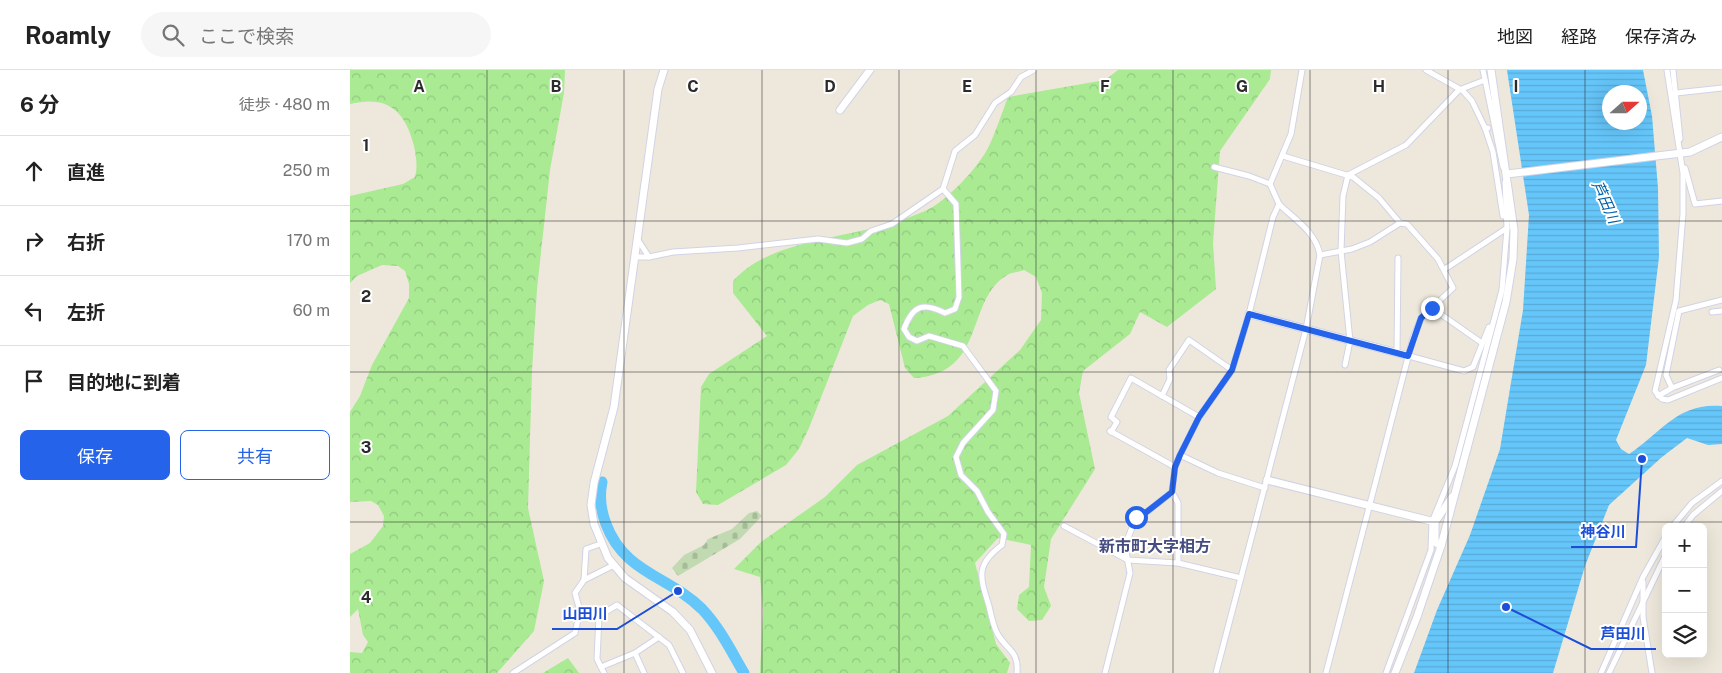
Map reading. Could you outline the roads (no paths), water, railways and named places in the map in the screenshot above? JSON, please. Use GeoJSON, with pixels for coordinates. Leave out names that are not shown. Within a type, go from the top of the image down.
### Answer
{"type":"FeatureCollection","features":[{"type":"Feature","properties":{"kind":"street"},"geometry":{"type":"LineString","coordinates":[[664,70],[658,88],[614,407],[593,489],[591,505],[600,544],[614,565],[625,578],[673,612],[690,630],[712,673]]}},
{"type":"Feature","properties":{"kind":"street"},"geometry":{"type":"LineString","coordinates":[[840,110],[870,70]]}},
{"type":"Feature","properties":{"kind":"street"},"geometry":{"type":"LineString","coordinates":[[635,257],[818,239],[847,243],[862,239],[871,230],[892,224],[943,189],[955,151],[975,135],[995,103],[1011,92],[1021,77],[1034,70]]}},
{"type":"Feature","properties":{"kind":"street"},"geometry":{"type":"LineString","coordinates":[[1270,184],[1292,134],[1302,70]]}},
{"type":"Feature","properties":{"kind":"street"},"geometry":{"type":"LineString","coordinates":[[1426,70],[1459,90],[1464,91],[1472,101],[1486,128],[1493,152],[1506,229]]}},
{"type":"Feature","properties":{"kind":"street"},"geometry":{"type":"LineString","coordinates":[[1386,673],[1431,550],[1434,522],[1454,466],[1502,290],[1506,229],[1504,188],[1507,174],[1501,164],[1483,70]]}},
{"type":"Feature","properties":{"kind":"street"},"geometry":{"type":"LineString","coordinates":[[1395,673],[1417,617],[1441,546],[1506,302],[1514,230],[1491,70]]}},
{"type":"Feature","properties":{"kind":"street"},"geometry":{"type":"LineString","coordinates":[[1667,70],[1680,152],[1684,214],[1676,300],[1654,391],[1658,396],[1668,400],[1722,378]]}},
{"type":"Feature","properties":{"kind":"street"},"geometry":{"type":"LineString","coordinates":[[1673,70],[1681,130],[1680,152]]}},
{"type":"Feature","properties":{"kind":"street"},"geometry":{"type":"LineString","coordinates":[[1346,366],[1350,341],[1340,251],[1343,196],[1348,175],[1406,145],[1459,90],[1485,80]]}},
{"type":"Feature","properties":{"kind":"street"},"geometry":{"type":"LineString","coordinates":[[1676,93],[1722,88]]}},
{"type":"Feature","properties":{"kind":"street"},"geometry":{"type":"LineString","coordinates":[[1486,128],[1494,127]]}},
{"type":"Feature","properties":{"kind":"street"},"geometry":{"type":"LineString","coordinates":[[1507,174],[1690,152],[1722,137]]}},
{"type":"Feature","properties":{"kind":"street"},"geometry":{"type":"LineString","coordinates":[[1283,156],[1353,177],[1379,198],[1400,223]]}},
{"type":"Feature","properties":{"kind":"street"},"geometry":{"type":"LineString","coordinates":[[1681,162],[1683,162],[1695,204],[1722,202]]}},
{"type":"Feature","properties":{"kind":"street"},"geometry":{"type":"LineString","coordinates":[[1214,167],[1249,176],[1270,184],[1279,204],[1296,221],[1310,231],[1320,255],[1306,329],[1216,673]]}},
{"type":"Feature","properties":{"kind":"street"},"geometry":{"type":"LineString","coordinates":[[943,189],[956,204],[959,297],[955,309],[945,313],[930,305],[920,307],[908,317],[904,329],[909,337],[917,341],[929,336],[963,346],[996,391],[993,410],[963,443],[956,457],[962,475],[977,490],[988,512],[1004,534],[1002,545],[990,554],[982,566],[981,580],[997,633],[1018,662],[1017,673]]}},
{"type":"Feature","properties":{"kind":"street"},"geometry":{"type":"LineString","coordinates":[[1178,563],[1178,503],[1172,492],[1175,467],[1199,417],[1232,370],[1249,314],[1273,217],[1279,204]]}},
{"type":"Feature","properties":{"kind":"street"},"geometry":{"type":"LineString","coordinates":[[1320,255],[1370,242],[1400,223],[1407,224],[1445,269],[1453,288],[1421,318],[1408,356],[1326,673]]}},
{"type":"Feature","properties":{"kind":"street"},"geometry":{"type":"LineString","coordinates":[[1445,269],[1506,229]]}},
{"type":"Feature","properties":{"kind":"street"},"geometry":{"type":"LineString","coordinates":[[638,239],[649,257]]}},
{"type":"Feature","properties":{"kind":"street"},"geometry":{"type":"LineString","coordinates":[[1397,353],[1398,258]]}},
{"type":"Feature","properties":{"kind":"street"},"geometry":{"type":"LineString","coordinates":[[1672,388],[1666,375],[1679,310],[1722,300]]}},
{"type":"Feature","properties":{"kind":"street"},"geometry":{"type":"LineString","coordinates":[[1432,308],[1482,343]]}},
{"type":"Feature","properties":{"kind":"street"},"geometry":{"type":"LineString","coordinates":[[1712,312],[1722,311]]}},
{"type":"Feature","properties":{"kind":"street"},"geometry":{"type":"LineString","coordinates":[[1249,314],[1464,371],[1473,366],[1494,320]]}},
{"type":"Feature","properties":{"kind":"street"},"geometry":{"type":"LineString","coordinates":[[1162,396],[1170,379],[1169,370],[1189,340],[1232,370]]}},
{"type":"Feature","properties":{"kind":"street"},"geometry":{"type":"LineString","coordinates":[[1658,396],[1672,388],[1719,370]]}},
{"type":"Feature","properties":{"kind":"street"},"geometry":{"type":"LineString","coordinates":[[1175,467],[1110,431],[1117,422],[1111,417],[1131,378],[1199,417]]}},
{"type":"Feature","properties":{"kind":"street"},"geometry":{"type":"LineString","coordinates":[[1180,455],[1218,472],[1264,488]]}},
{"type":"Feature","properties":{"kind":"street"},"geometry":{"type":"LineString","coordinates":[[1267,480],[1434,522]]}},
{"type":"Feature","properties":{"kind":"street"},"geometry":{"type":"LineString","coordinates":[[1675,523],[1692,503],[1722,482]]}},
{"type":"Feature","properties":{"kind":"street"},"geometry":{"type":"LineString","coordinates":[[1687,523],[1693,515],[1722,491]]}},
{"type":"Feature","properties":{"kind":"street"},"geometry":{"type":"LineString","coordinates":[[1105,673],[1130,573],[1125,546],[1136,517],[1144,514],[1172,492]]}},
{"type":"Feature","properties":{"kind":"street"},"geometry":{"type":"LineString","coordinates":[[1441,546],[1435,542],[1434,522],[1442,514],[1450,498],[1454,497]]}},
{"type":"Feature","properties":{"kind":"street"},"geometry":{"type":"LineString","coordinates":[[1064,526],[1128,560],[1178,563],[1241,578]]}},
{"type":"Feature","properties":{"kind":"street"},"geometry":{"type":"LineString","coordinates":[[1601,673],[1643,577],[1662,543]]}},
{"type":"Feature","properties":{"kind":"street"},"geometry":{"type":"LineString","coordinates":[[584,580],[586,549],[600,544]]}},
{"type":"Feature","properties":{"kind":"street"},"geometry":{"type":"LineString","coordinates":[[1609,673],[1662,562]]}},
{"type":"Feature","properties":{"kind":"street"},"geometry":{"type":"LineString","coordinates":[[513,673],[575,633],[580,611],[575,593],[584,580],[614,565]]}},
{"type":"Feature","properties":{"kind":"street"},"geometry":{"type":"LineString","coordinates":[[1643,577],[1643,617],[1652,673]]}},
{"type":"Feature","properties":{"kind":"street"},"geometry":{"type":"LineString","coordinates":[[659,637],[635,653],[602,670],[597,660],[599,616],[617,606],[659,637],[669,645],[683,673]]}},
{"type":"Feature","properties":{"kind":"street"},"geometry":{"type":"LineString","coordinates":[[635,653],[644,673]]}},
{"type":"Feature","properties":{"kind":"water"},"geometry":{"type":"Polygon","coordinates":[[[1507,70],[1643,70],[1646,85],[1602,85],[1602,130],[1647,130],[1647,90],[1652,116],[1658,188],[1659,257],[1646,365],[1616,440],[1621,449],[1629,454],[1671,420],[1682,414],[1707,406],[1722,406],[1722,444],[1708,445],[1687,438],[1662,457],[1609,505],[1585,566],[1553,673],[1414,673],[1437,610],[1470,535],[1500,449],[1523,310],[1529,215],[1507,70]]]}},
{"type":"Feature","properties":{"kind":"waterway"},"geometry":{"type":"LineString","coordinates":[[602,482],[602,509],[606,524],[614,540],[636,564],[676,589],[702,609],[720,632],[744,673]]}},
{"type":"Feature","properties":{"kind":"place","name":"神谷川"},"geometry":{"type":"Point","coordinates":[1642,459]}},
{"type":"Feature","properties":{"kind":"place","name":"山田川"},"geometry":{"type":"Point","coordinates":[678,591]}},
{"type":"Feature","properties":{"kind":"place","name":"芦田川"},"geometry":{"type":"Point","coordinates":[1506,607]}},
{"type":"Feature","properties":{"kind":"district","name":"新市町大字相方"},"geometry":{"type":"Point","coordinates":[1155,546]}}]}
